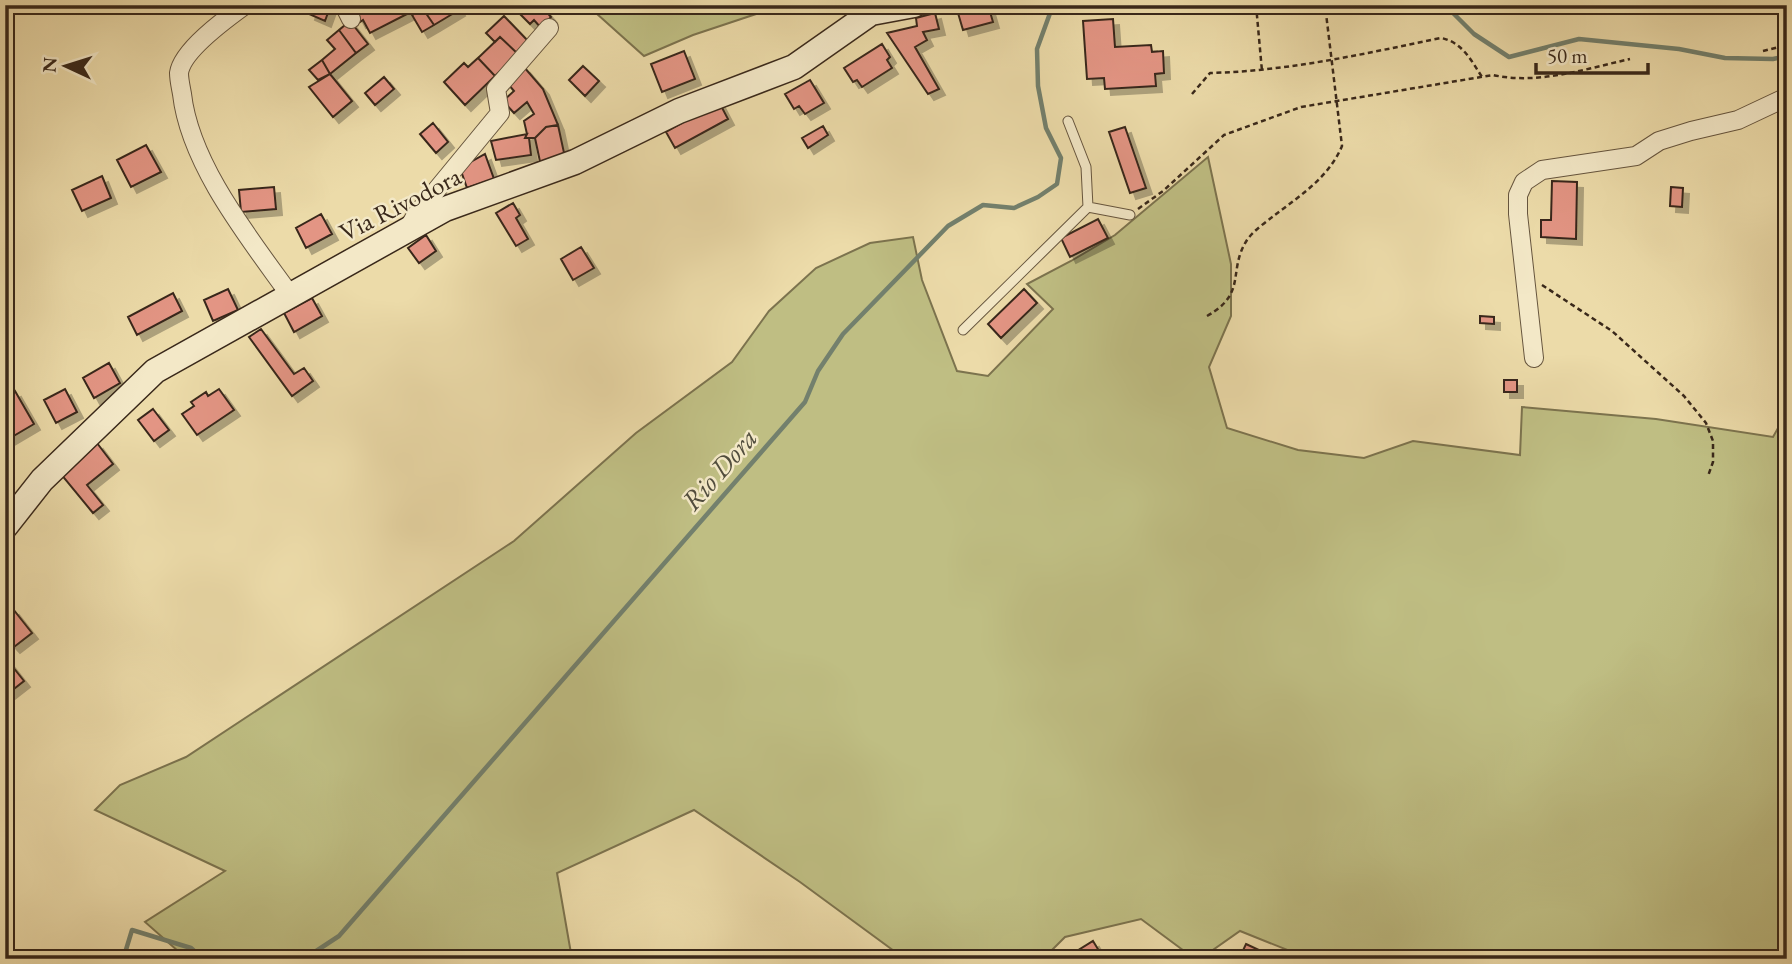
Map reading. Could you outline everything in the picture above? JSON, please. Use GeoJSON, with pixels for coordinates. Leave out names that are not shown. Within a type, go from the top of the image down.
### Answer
{"type":"FeatureCollection","features":[{"type":"Feature","properties":{"kind":"street"},"geometry":{"type":"LineString","coordinates":[[245,5],[193,48],[179,71],[184,112],[198,149],[232,213],[290,295]]}},
{"type":"Feature","properties":{"kind":"street","name":"Via Rivodora"},"geometry":{"type":"LineString","coordinates":[[5,527],[42,480],[155,371],[445,209],[575,162],[679,111],[793,67],[871,13],[914,5]]}},
{"type":"Feature","properties":{"kind":"street"},"geometry":{"type":"LineString","coordinates":[[407,230],[416,215],[500,113],[496,89],[549,28]]}},
{"type":"Feature","properties":{"kind":"street"},"geometry":{"type":"LineString","coordinates":[[1534,358],[1518,195],[1524,182],[1542,170],[1636,156],[1659,141],[1738,121],[1787,97]]}},
{"type":"Feature","properties":{"kind":"lane"},"geometry":{"type":"LineString","coordinates":[[963,330],[1088,207],[1086,167],[1068,121]]}},
{"type":"Feature","properties":{"kind":"lane"},"geometry":{"type":"LineString","coordinates":[[1088,207],[1130,215]]}},
{"type":"Feature","properties":{"kind":"path"},"geometry":{"type":"LineString","coordinates":[[1256,5],[1262,71]]}},
{"type":"Feature","properties":{"kind":"path"},"geometry":{"type":"LineString","coordinates":[[1207,316],[1224,307],[1238,278],[1238,259],[1248,238],[1313,186],[1336,160],[1342,146],[1325,5]]}},
{"type":"Feature","properties":{"kind":"path"},"geometry":{"type":"LineString","coordinates":[[1192,94],[1210,73],[1262,71],[1332,61],[1441,38],[1453,40],[1469,57],[1482,77]]}},
{"type":"Feature","properties":{"kind":"path"},"geometry":{"type":"LineString","coordinates":[[1763,51],[1787,45]]}},
{"type":"Feature","properties":{"kind":"path"},"geometry":{"type":"LineString","coordinates":[[1130,215],[1163,191],[1224,135],[1301,107],[1493,75],[1509,79],[1542,78],[1630,59]]}},
{"type":"Feature","properties":{"kind":"path"},"geometry":{"type":"LineString","coordinates":[[1524,273],[1612,331],[1684,396],[1706,423],[1713,441],[1713,463],[1708,476]]}},
{"type":"Feature","properties":{"kind":"shaded area"},"geometry":{"type":"Polygon","coordinates":[[[587,5],[764,5],[765,11],[693,35],[644,56],[587,5]]]}},
{"type":"Feature","properties":{"kind":"shaded area"},"geometry":{"type":"Polygon","coordinates":[[[1208,157],[1231,264],[1231,316],[1209,367],[1227,428],[1298,450],[1364,458],[1413,441],[1520,455],[1522,407],[1656,419],[1773,437],[1787,412],[1787,959],[1310,959],[1240,931],[1200,959],[1195,959],[1141,919],[1065,937],[1043,959],[905,959],[800,882],[694,810],[557,873],[572,959],[187,959],[145,922],[225,871],[95,810],[120,785],[186,757],[514,541],[636,433],[732,362],[769,311],[816,268],[870,243],[913,237],[922,280],[957,371],[988,376],[1053,309],[1027,284],[1115,235],[1208,157]]]}},
{"type":"Feature","properties":{"kind":"building"},"geometry":{"type":"Polygon","coordinates":[[[312,5],[330,7],[325,21],[309,14],[312,5]]]}},
{"type":"Feature","properties":{"kind":"building"},"geometry":{"type":"Polygon","coordinates":[[[351,5],[405,5],[409,13],[370,33],[351,5]]]}},
{"type":"Feature","properties":{"kind":"building"},"geometry":{"type":"Polygon","coordinates":[[[429,5],[456,5],[459,10],[434,25],[423,9],[429,5]]]}},
{"type":"Feature","properties":{"kind":"building"},"geometry":{"type":"Polygon","coordinates":[[[517,5],[547,5],[544,9],[551,17],[541,28],[534,20],[530,24],[514,8],[517,5]]]}},
{"type":"Feature","properties":{"kind":"building"},"geometry":{"type":"Polygon","coordinates":[[[988,5],[993,22],[963,30],[958,13],[988,5]]]}},
{"type":"Feature","properties":{"kind":"building"},"geometry":{"type":"Polygon","coordinates":[[[423,9],[434,25],[422,32],[412,15],[423,9]]]}},
{"type":"Feature","properties":{"kind":"building"},"geometry":{"type":"Polygon","coordinates":[[[935,13],[939,29],[923,32],[927,40],[915,47],[939,89],[928,94],[887,33],[917,26],[916,18],[935,13]]]}},
{"type":"Feature","properties":{"kind":"building"},"geometry":{"type":"Polygon","coordinates":[[[504,16],[529,42],[518,54],[500,37],[495,42],[486,33],[504,16]]]}},
{"type":"Feature","properties":{"kind":"building"},"geometry":{"type":"Polygon","coordinates":[[[1113,19],[1115,47],[1151,45],[1152,52],[1163,51],[1164,73],[1155,74],[1156,86],[1105,89],[1104,78],[1087,79],[1083,21],[1113,19]]]}},
{"type":"Feature","properties":{"kind":"building"},"geometry":{"type":"Polygon","coordinates":[[[350,21],[368,44],[356,53],[339,30],[350,21]]]}},
{"type":"Feature","properties":{"kind":"building"},"geometry":{"type":"Polygon","coordinates":[[[339,30],[356,53],[330,74],[322,60],[335,49],[327,40],[339,30]]]}},
{"type":"Feature","properties":{"kind":"building"},"geometry":{"type":"Polygon","coordinates":[[[500,37],[518,54],[495,76],[478,58],[500,37]]]}},
{"type":"Feature","properties":{"kind":"building"},"geometry":{"type":"Polygon","coordinates":[[[882,44],[890,57],[887,60],[892,68],[862,87],[857,80],[853,82],[844,68],[882,44]]]}},
{"type":"Feature","properties":{"kind":"building"},"geometry":{"type":"Polygon","coordinates":[[[684,51],[695,79],[662,92],[651,64],[684,51]]]}},
{"type":"Feature","properties":{"kind":"building"},"geometry":{"type":"Polygon","coordinates":[[[478,58],[495,76],[465,105],[444,82],[464,63],[468,67],[478,58]]]}},
{"type":"Feature","properties":{"kind":"building"},"geometry":{"type":"Polygon","coordinates":[[[322,60],[330,74],[318,80],[309,70],[322,60]]]}},
{"type":"Feature","properties":{"kind":"building"},"geometry":{"type":"Polygon","coordinates":[[[583,66],[599,81],[585,96],[569,80],[583,66]]]}},
{"type":"Feature","properties":{"kind":"building"},"geometry":{"type":"Polygon","coordinates":[[[524,67],[543,89],[558,125],[546,127],[535,138],[525,138],[527,134],[524,121],[534,114],[527,102],[514,113],[503,101],[514,91],[508,84],[524,67]]]}},
{"type":"Feature","properties":{"kind":"building"},"geometry":{"type":"Polygon","coordinates":[[[330,74],[352,101],[333,117],[309,87],[330,74]]]}},
{"type":"Feature","properties":{"kind":"building"},"geometry":{"type":"Polygon","coordinates":[[[384,77],[394,89],[375,105],[365,93],[384,77]]]}},
{"type":"Feature","properties":{"kind":"building"},"geometry":{"type":"Polygon","coordinates":[[[810,80],[824,103],[805,114],[799,106],[794,109],[785,94],[810,80]]]}},
{"type":"Feature","properties":{"kind":"building"},"geometry":{"type":"Polygon","coordinates":[[[719,102],[728,119],[675,148],[666,132],[719,102]]]}},
{"type":"Feature","properties":{"kind":"building"},"geometry":{"type":"Polygon","coordinates":[[[433,123],[448,142],[436,153],[420,134],[433,123]]]}},
{"type":"Feature","properties":{"kind":"building"},"geometry":{"type":"Polygon","coordinates":[[[558,125],[566,162],[542,171],[535,138],[546,127],[558,125]]]}},
{"type":"Feature","properties":{"kind":"building"},"geometry":{"type":"Polygon","coordinates":[[[823,126],[828,135],[808,148],[802,138],[823,126]]]}},
{"type":"Feature","properties":{"kind":"building"},"geometry":{"type":"Polygon","coordinates":[[[1125,127],[1146,188],[1130,193],[1109,132],[1125,127]]]}},
{"type":"Feature","properties":{"kind":"building"},"geometry":{"type":"Polygon","coordinates":[[[527,134],[525,138],[529,138],[531,155],[496,160],[491,141],[527,134]]]}},
{"type":"Feature","properties":{"kind":"building"},"geometry":{"type":"Polygon","coordinates":[[[146,145],[161,172],[131,187],[117,160],[146,145]]]}},
{"type":"Feature","properties":{"kind":"building"},"geometry":{"type":"Polygon","coordinates":[[[485,154],[494,179],[467,188],[460,168],[485,154]]]}},
{"type":"Feature","properties":{"kind":"building"},"geometry":{"type":"Polygon","coordinates":[[[102,176],[111,198],[82,211],[72,190],[102,176]]]}},
{"type":"Feature","properties":{"kind":"building"},"geometry":{"type":"Polygon","coordinates":[[[1552,181],[1577,182],[1576,239],[1541,237],[1541,220],[1551,220],[1552,181]]]}},
{"type":"Feature","properties":{"kind":"building"},"geometry":{"type":"Polygon","coordinates":[[[274,187],[276,209],[241,212],[239,190],[274,187]]]}},
{"type":"Feature","properties":{"kind":"building"},"geometry":{"type":"Polygon","coordinates":[[[1671,187],[1683,188],[1682,207],[1670,206],[1671,187]]]}},
{"type":"Feature","properties":{"kind":"building"},"geometry":{"type":"Polygon","coordinates":[[[513,203],[520,215],[516,218],[528,239],[516,246],[496,213],[513,203]]]}},
{"type":"Feature","properties":{"kind":"building"},"geometry":{"type":"Polygon","coordinates":[[[321,214],[332,234],[306,248],[296,228],[321,214]]]}},
{"type":"Feature","properties":{"kind":"building"},"geometry":{"type":"Polygon","coordinates":[[[1098,219],[1108,238],[1070,257],[1061,238],[1098,219]]]}},
{"type":"Feature","properties":{"kind":"building"},"geometry":{"type":"Polygon","coordinates":[[[426,235],[436,251],[419,263],[408,248],[426,235]]]}},
{"type":"Feature","properties":{"kind":"building"},"geometry":{"type":"Polygon","coordinates":[[[581,247],[594,268],[573,280],[561,259],[581,247]]]}},
{"type":"Feature","properties":{"kind":"building"},"geometry":{"type":"Polygon","coordinates":[[[228,289],[238,310],[213,321],[204,300],[228,289]]]}},
{"type":"Feature","properties":{"kind":"building"},"geometry":{"type":"Polygon","coordinates":[[[1024,289],[1037,303],[1001,338],[988,324],[1024,289]]]}},
{"type":"Feature","properties":{"kind":"building"},"geometry":{"type":"Polygon","coordinates":[[[173,293],[182,311],[137,335],[128,317],[173,293]]]}},
{"type":"Feature","properties":{"kind":"building"},"geometry":{"type":"Polygon","coordinates":[[[312,298],[322,316],[294,332],[284,313],[312,298]]]}},
{"type":"Feature","properties":{"kind":"building"},"geometry":{"type":"Polygon","coordinates":[[[1480,316],[1494,317],[1494,324],[1480,323],[1480,316]]]}},
{"type":"Feature","properties":{"kind":"building"},"geometry":{"type":"Polygon","coordinates":[[[261,329],[294,374],[304,368],[313,381],[292,396],[249,337],[261,329]]]}},
{"type":"Feature","properties":{"kind":"building"},"geometry":{"type":"Polygon","coordinates":[[[109,363],[120,383],[94,398],[83,378],[109,363]]]}},
{"type":"Feature","properties":{"kind":"building"},"geometry":{"type":"Polygon","coordinates":[[[1504,380],[1517,380],[1517,392],[1504,392],[1504,380]]]}},
{"type":"Feature","properties":{"kind":"building"},"geometry":{"type":"Polygon","coordinates":[[[65,389],[77,412],[56,423],[44,400],[65,389]]]}},
{"type":"Feature","properties":{"kind":"building"},"geometry":{"type":"Polygon","coordinates":[[[219,389],[234,410],[197,435],[182,414],[194,406],[191,402],[206,392],[208,396],[219,389]]]}},
{"type":"Feature","properties":{"kind":"building"},"geometry":{"type":"Polygon","coordinates":[[[15,391],[34,424],[5,441],[5,397],[15,391]]]}},
{"type":"Feature","properties":{"kind":"building"},"geometry":{"type":"Polygon","coordinates":[[[153,409],[169,430],[154,441],[138,420],[153,409]]]}},
{"type":"Feature","properties":{"kind":"building"},"geometry":{"type":"Polygon","coordinates":[[[97,443],[113,464],[87,485],[103,505],[93,513],[60,473],[97,443]]]}},
{"type":"Feature","properties":{"kind":"building"},"geometry":{"type":"Polygon","coordinates":[[[5,606],[10,612],[13,609],[32,633],[14,647],[5,637],[5,606]]]}},
{"type":"Feature","properties":{"kind":"building"},"geometry":{"type":"Polygon","coordinates":[[[5,657],[24,681],[5,696],[5,657]]]}},
{"type":"Feature","properties":{"kind":"building"},"geometry":{"type":"Polygon","coordinates":[[[1093,941],[1104,959],[1064,959],[1093,941]]]}},
{"type":"Feature","properties":{"kind":"building"},"geometry":{"type":"Polygon","coordinates":[[[1246,944],[1276,958],[1276,959],[1239,959],[1246,944]]]}},
{"type":"Feature","properties":{"kind":"waterway","name":"Rio Dora"},"geometry":{"type":"LineString","coordinates":[[304,959],[339,936],[805,402],[818,371],[843,334],[948,226],[983,205],[1014,208],[1057,184],[1061,158],[1046,128],[1038,86],[1037,49],[1053,5]]}},
{"type":"Feature","properties":{"kind":"waterway","name":"Rio Dora"},"geometry":{"type":"LineString","coordinates":[[1445,5],[1474,34],[1509,57],[1579,39],[1679,49],[1725,58],[1773,59],[1787,56]]}},
{"type":"Feature","properties":{"kind":"waterway","name":"Rio Dora"},"geometry":{"type":"LineString","coordinates":[[126,959],[125,953],[132,930],[191,948],[203,959]]}}]}
